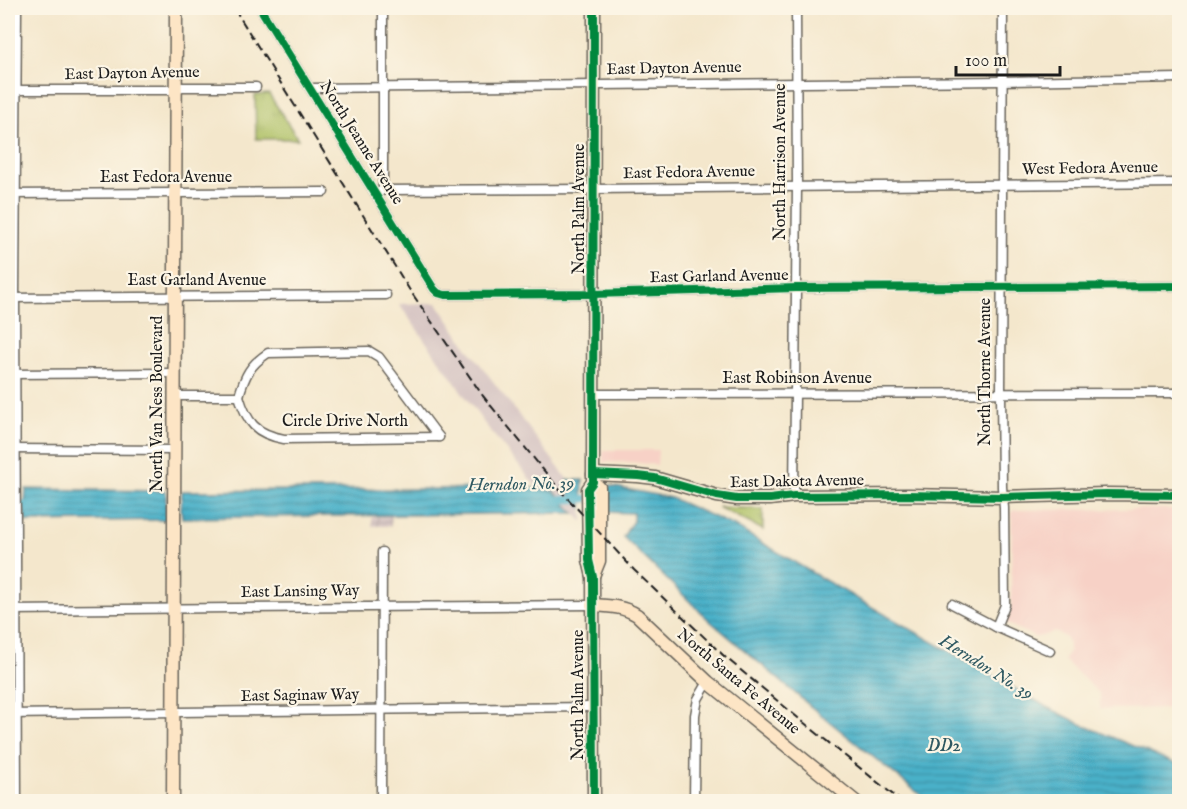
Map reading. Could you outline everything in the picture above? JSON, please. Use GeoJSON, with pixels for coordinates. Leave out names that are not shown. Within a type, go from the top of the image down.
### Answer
{"type":"FeatureCollection","features":[{"type":"Feature","properties":{"kind":"street"},"geometry":{"type":"LineString","coordinates":[[17,8],[12,90],[11,298],[12,449],[17,495],[12,610],[12,714],[17,801]]}},
{"type":"Feature","properties":{"kind":"street","name":"North Van Ness Boulevard"},"geometry":{"type":"LineString","coordinates":[[173,801],[176,8]]}},
{"type":"Feature","properties":{"kind":"street","name":"North Jeanne Avenue"},"geometry":{"type":"LineString","coordinates":[[260,8],[380,192],[405,243],[438,293]]}},
{"type":"Feature","properties":{"kind":"street"},"geometry":{"type":"LineString","coordinates":[[380,192],[384,8]]}},
{"type":"Feature","properties":{"kind":"street","name":"North Palm Avenue"},"geometry":{"type":"LineString","coordinates":[[594,8],[593,484],[599,561],[593,577],[592,605],[594,801]]}},
{"type":"Feature","properties":{"kind":"street","name":"North Harrison Avenue"},"geometry":{"type":"LineString","coordinates":[[794,496],[796,8]]}},
{"type":"Feature","properties":{"kind":"street","name":"North Thorne Avenue"},"geometry":{"type":"LineString","coordinates":[[996,627],[1005,605],[1001,393],[1002,8]]}},
{"type":"Feature","properties":{"kind":"street","name":"East Dayton Avenue"},"geometry":{"type":"LineString","coordinates":[[311,88],[1179,78]]}},
{"type":"Feature","properties":{"kind":"street","name":"East Dayton Avenue"},"geometry":{"type":"LineString","coordinates":[[12,90],[170,90],[256,87]]}},
{"type":"Feature","properties":{"kind":"street","name":"West Fedora Avenue"},"geometry":{"type":"LineString","coordinates":[[1002,185],[1179,183]]}},
{"type":"Feature","properties":{"kind":"street","name":"East Fedora Avenue"},"geometry":{"type":"LineString","coordinates":[[380,192],[1002,185]]}},
{"type":"Feature","properties":{"kind":"street","name":"East Fedora Avenue"},"geometry":{"type":"LineString","coordinates":[[12,194],[324,192]]}},
{"type":"Feature","properties":{"kind":"street","name":"East Garland Avenue"},"geometry":{"type":"LineString","coordinates":[[438,293],[445,295],[593,294],[796,288],[1179,286]]}},
{"type":"Feature","properties":{"kind":"street","name":"East Garland Avenue"},"geometry":{"type":"LineString","coordinates":[[11,298],[386,295]]}},
{"type":"Feature","properties":{"kind":"street","name":"Circle Drive North"},"geometry":{"type":"LineString","coordinates":[[369,351],[379,357],[439,436],[284,439],[267,436],[252,424],[243,410],[239,396],[248,370],[268,353],[369,351]]}},
{"type":"Feature","properties":{"kind":"street"},"geometry":{"type":"LineString","coordinates":[[12,374],[174,373]]}},
{"type":"Feature","properties":{"kind":"street","name":"East Robinson Avenue"},"geometry":{"type":"LineString","coordinates":[[593,394],[1179,393]]}},
{"type":"Feature","properties":{"kind":"street"},"geometry":{"type":"LineString","coordinates":[[174,396],[239,396]]}},
{"type":"Feature","properties":{"kind":"street"},"geometry":{"type":"LineString","coordinates":[[12,449],[174,450]]}},
{"type":"Feature","properties":{"kind":"street","name":"East Dakota Avenue"},"geometry":{"type":"LineString","coordinates":[[593,484],[638,476],[655,478],[717,496],[737,499],[794,496],[1179,495]]}},
{"type":"Feature","properties":{"kind":"street"},"geometry":{"type":"LineString","coordinates":[[381,801],[382,552]]}},
{"type":"Feature","properties":{"kind":"street"},"geometry":{"type":"LineString","coordinates":[[952,604],[1050,651]]}},
{"type":"Feature","properties":{"kind":"street","name":"East Lansing Way"},"geometry":{"type":"LineString","coordinates":[[12,610],[592,605]]}},
{"type":"Feature","properties":{"kind":"street","name":"North Santa Fe Avenue"},"geometry":{"type":"LineString","coordinates":[[592,605],[627,609],[637,615],[708,682],[856,801]]}},
{"type":"Feature","properties":{"kind":"street"},"geometry":{"type":"LineString","coordinates":[[694,801],[695,715],[698,699],[708,682]]}},
{"type":"Feature","properties":{"kind":"street","name":"East Saginaw Way"},"geometry":{"type":"LineString","coordinates":[[12,714],[593,707]]}},
{"type":"Feature","properties":{"kind":"shaded area"},"geometry":{"type":"Polygon","coordinates":[[[437,303],[467,347],[568,480],[564,487],[582,508],[583,522],[554,491],[537,488],[484,423],[399,304],[437,303]]]}},
{"type":"Feature","properties":{"kind":"shaded area"},"geometry":{"type":"Polygon","coordinates":[[[603,450],[658,450],[657,465],[603,462],[603,450]]]}},
{"type":"Feature","properties":{"kind":"shaded area"},"geometry":{"type":"Polygon","coordinates":[[[1179,509],[1179,708],[1100,709],[1100,694],[1064,660],[1069,651],[1069,644],[1065,637],[1053,632],[1035,637],[1006,623],[1011,604],[1012,512],[1015,510],[1179,509]]]}},
{"type":"Feature","properties":{"kind":"shaded area"},"geometry":{"type":"Polygon","coordinates":[[[391,516],[391,526],[372,526],[372,517],[391,516]]]}},
{"type":"Feature","properties":{"kind":"green space"},"geometry":{"type":"Polygon","coordinates":[[[269,94],[298,139],[256,139],[255,95],[269,94]]]}},
{"type":"Feature","properties":{"kind":"green space"},"geometry":{"type":"Polygon","coordinates":[[[718,507],[763,509],[763,530],[718,507]]]}},
{"type":"Feature","properties":{"kind":"water"},"geometry":{"type":"Polygon","coordinates":[[[568,480],[583,480],[582,508],[564,487],[568,480]]]}},
{"type":"Feature","properties":{"kind":"water","name":"DD2"},"geometry":{"type":"Polygon","coordinates":[[[610,486],[671,498],[734,526],[1047,707],[1085,726],[1179,765],[1179,801],[928,801],[810,706],[710,621],[623,537],[633,521],[633,513],[606,512],[605,490],[610,486]]]}},
{"type":"Feature","properties":{"kind":"water"},"geometry":{"type":"Polygon","coordinates":[[[537,488],[554,491],[574,513],[182,518],[181,511],[182,491],[537,488]]]}},
{"type":"Feature","properties":{"kind":"water"},"geometry":{"type":"Polygon","coordinates":[[[26,489],[166,491],[166,520],[26,522],[24,513],[26,489]]]}},
{"type":"Feature","properties":{"kind":"waterway","name":"Herndon No. 39"},"geometry":{"type":"LineString","coordinates":[[552,500],[585,499]]}},
{"type":"Feature","properties":{"kind":"waterway","name":"Herndon No. 39"},"geometry":{"type":"LineString","coordinates":[[8,506],[33,505]]}},
{"type":"Feature","properties":{"kind":"railway"},"geometry":{"type":"LineString","coordinates":[[234,8],[409,289],[483,396],[559,489],[634,570],[725,657],[902,802]]}},
{"type":"Feature","properties":{"kind":"cycle path"},"geometry":{"type":"LineString","coordinates":[[260,8],[438,293],[445,295],[593,294],[796,288],[1180,286]]}},
{"type":"Feature","properties":{"kind":"cycle path"},"geometry":{"type":"LineString","coordinates":[[594,8],[593,482],[588,489],[589,560],[593,577],[594,802]]}},
{"type":"Feature","properties":{"kind":"cycle path"},"geometry":{"type":"LineString","coordinates":[[593,474],[655,478],[717,496],[737,499],[794,496],[1180,495]]}}]}
